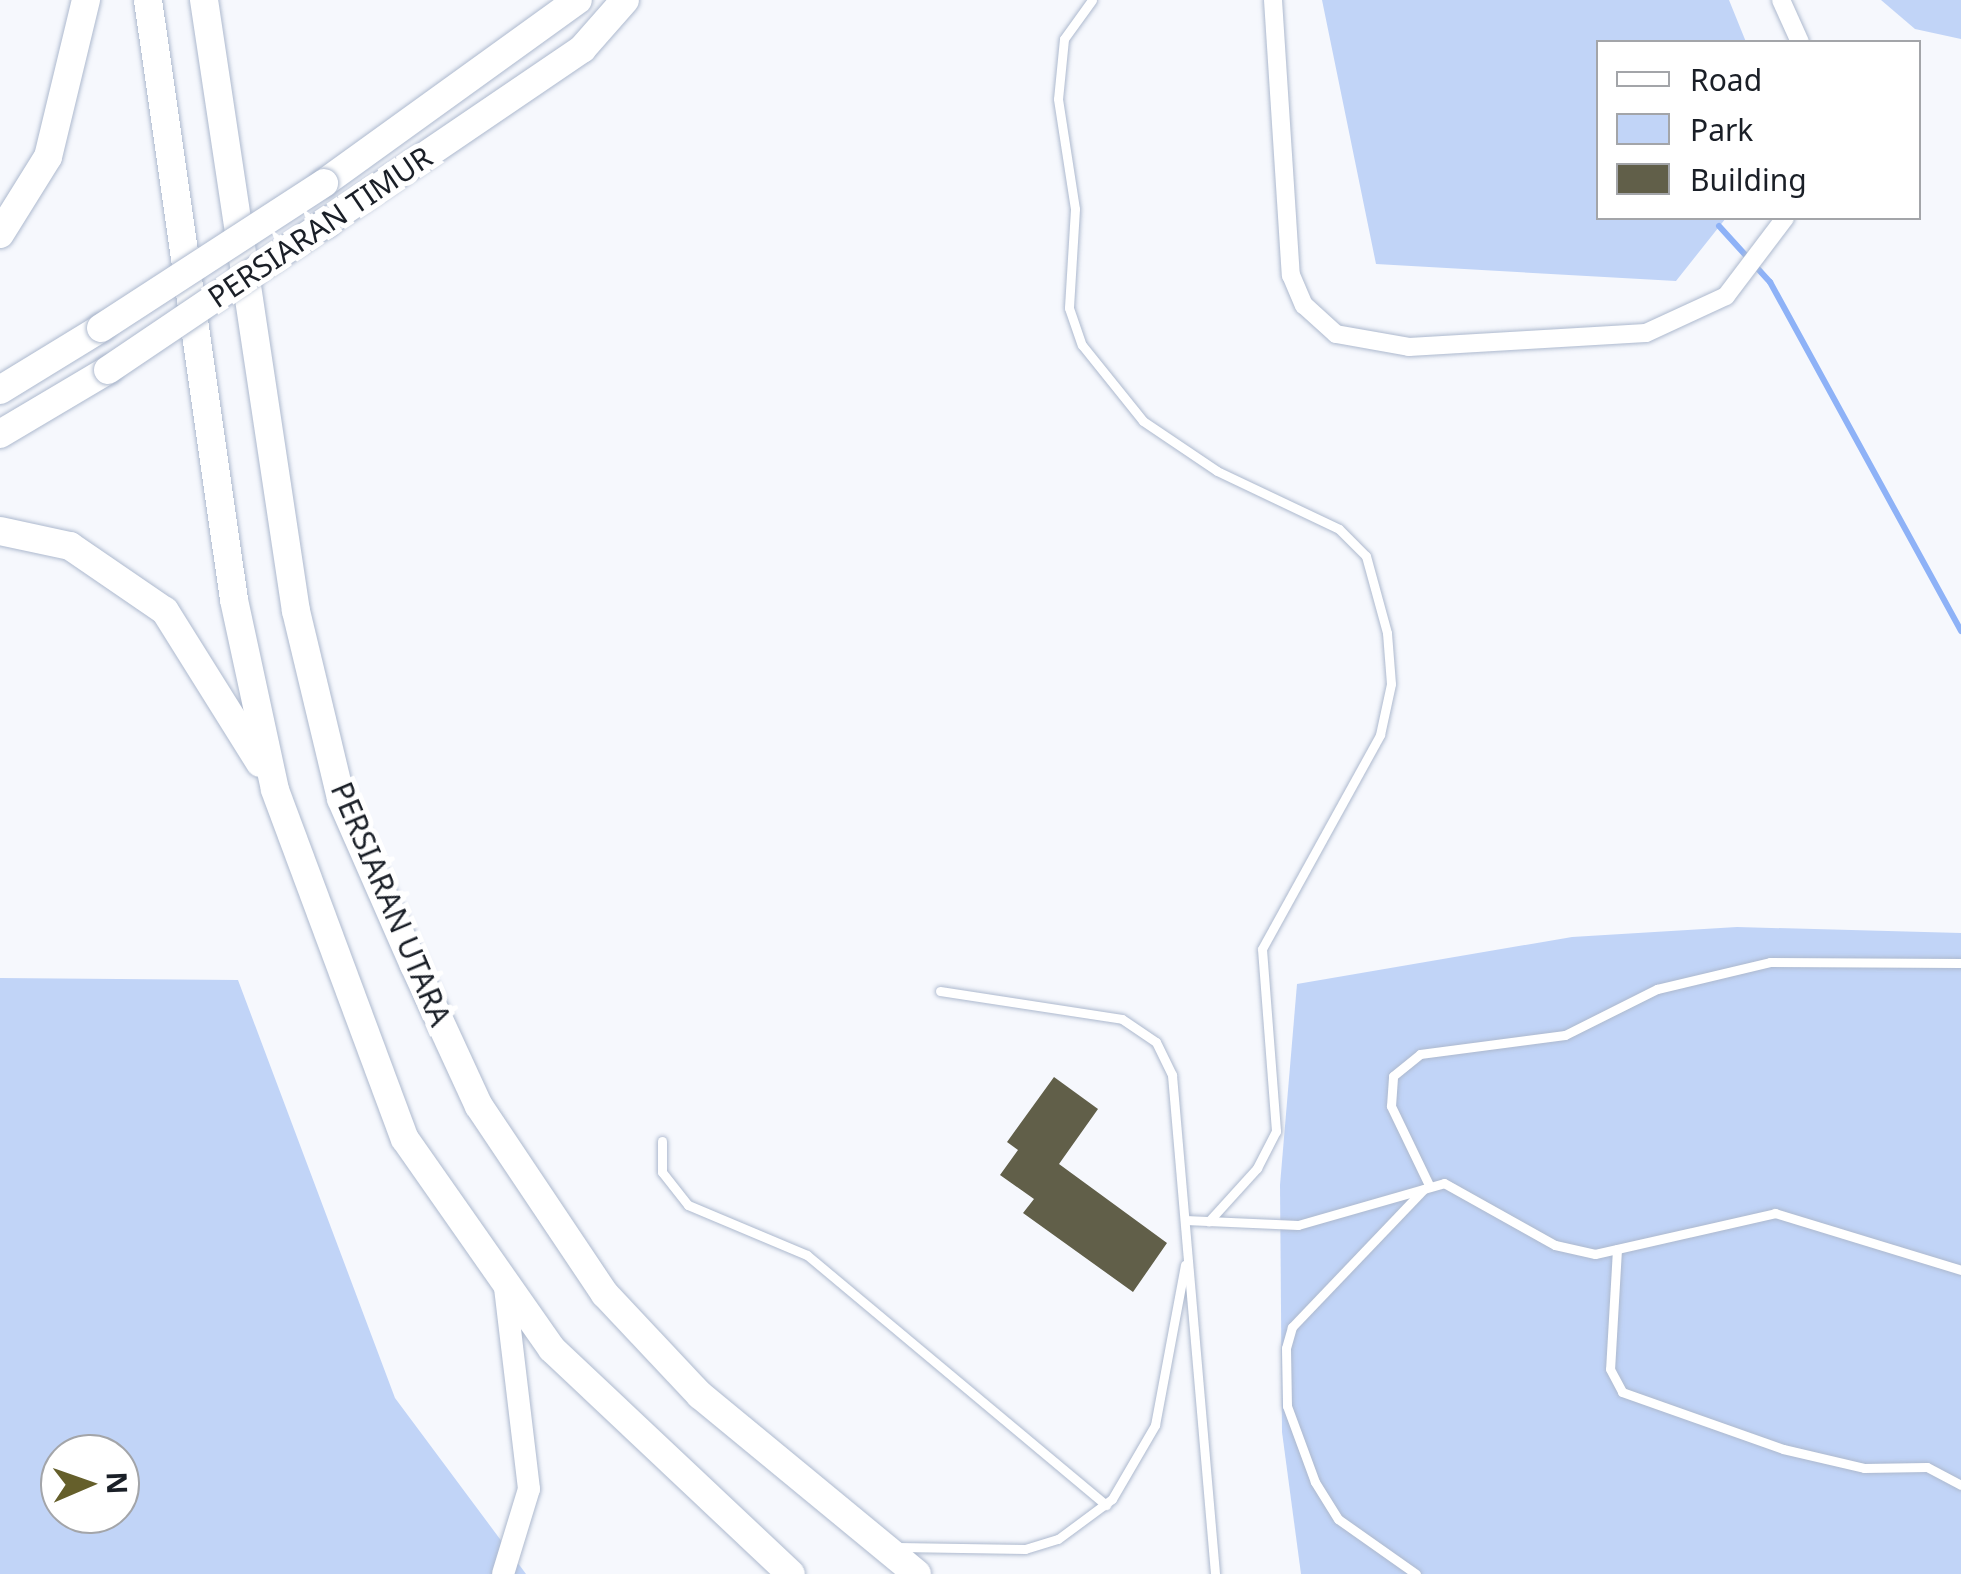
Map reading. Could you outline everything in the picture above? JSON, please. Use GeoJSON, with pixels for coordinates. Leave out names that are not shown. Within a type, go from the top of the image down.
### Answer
{"type":"FeatureCollection","features":[{"type":"Feature","properties":{"kind":"main road"},"geometry":{"type":"LineString","coordinates":[[0,234],[48,157],[86,0]]}},
{"type":"Feature","properties":{"kind":"main road"},"geometry":{"type":"LineString","coordinates":[[148,0],[234,600],[275,790],[405,1138],[505,1288],[552,1348],[792,1574]]}},
{"type":"Feature","properties":{"kind":"main road","name":"PERSIARAN UTARA"},"geometry":{"type":"LineString","coordinates":[[204,0],[296,612],[341,799],[479,1106],[558,1230],[700,1395],[875,1544],[916,1574]]}},
{"type":"Feature","properties":{"kind":"main road","name":"PERSIARAN TIMUR"},"geometry":{"type":"LineString","coordinates":[[0,390],[324,182],[578,0]]}},
{"type":"Feature","properties":{"kind":"main road","name":"PERSIARAN TIMUR"},"geometry":{"type":"LineString","coordinates":[[0,434],[108,370],[582,49],[626,0]]}},
{"type":"Feature","properties":{"kind":"main road"},"geometry":{"type":"LineString","coordinates":[[0,531],[70,546],[165,611],[275,790]]}},
{"type":"Feature","properties":{"kind":"street"},"geometry":{"type":"LineString","coordinates":[[1272,0],[1291,275],[1304,305],[1336,334],[1409,347],[1646,333],[1726,296],[1783,220]]}},
{"type":"Feature","properties":{"kind":"street"},"geometry":{"type":"LineString","coordinates":[[1782,0],[1799,40]]}},
{"type":"Feature","properties":{"kind":"street"},"geometry":{"type":"LineString","coordinates":[[503,1574],[529,1488],[505,1288]]}},
{"type":"Feature","properties":{"kind":"lane"},"geometry":{"type":"LineString","coordinates":[[1092,0],[1064,39],[1058,100],[1076,209],[1068,308],[1082,345],[1144,421],[1217,471],[1339,530],[1366,556],[1387,632],[1392,684],[1380,735],[1262,948],[1276,1132],[1257,1168],[1209,1220]]}},
{"type":"Feature","properties":{"kind":"lane"},"geometry":{"type":"LineString","coordinates":[[1429,1184],[1391,1106],[1392,1076],[1420,1054],[1565,1035],[1657,989],[1770,962],[1961,964]]}},
{"type":"Feature","properties":{"kind":"lane"},"geometry":{"type":"LineString","coordinates":[[940,991],[1072,1006],[1122,1019],[1156,1042],[1172,1075],[1215,1574]]}},
{"type":"Feature","properties":{"kind":"lane"},"geometry":{"type":"LineString","coordinates":[[662,1141],[674,1192],[704,1215],[807,1256],[1106,1505]]}},
{"type":"Feature","properties":{"kind":"lane"},"geometry":{"type":"LineString","coordinates":[[1416,1574],[1338,1519],[1315,1482],[1288,1406],[1286,1348],[1292,1328],[1429,1184]]}},
{"type":"Feature","properties":{"kind":"lane"},"geometry":{"type":"LineString","coordinates":[[1184,1220],[1298,1224],[1364,1212],[1429,1184],[1465,1190],[1555,1246],[1617,1249],[1775,1213],[1961,1270]]}},
{"type":"Feature","properties":{"kind":"lane"},"geometry":{"type":"LineString","coordinates":[[875,1544],[989,1555],[1025,1550],[1106,1505],[1155,1425],[1188,1249]]}},
{"type":"Feature","properties":{"kind":"lane"},"geometry":{"type":"LineString","coordinates":[[1617,1249],[1610,1369],[1622,1392],[1783,1450],[1864,1468],[1928,1467],[1961,1485]]}},
{"type":"Feature","properties":{"kind":"green space"},"geometry":{"type":"Polygon","coordinates":[[[1322,0],[1729,0],[1745,40],[1596,40],[1596,220],[1724,220],[1676,281],[1376,264],[1322,0]]]}},
{"type":"Feature","properties":{"kind":"green space"},"geometry":{"type":"Polygon","coordinates":[[[1881,0],[1961,0],[1961,39],[1915,29],[1881,0]]]}},
{"type":"Feature","properties":{"kind":"green space"},"geometry":{"type":"Polygon","coordinates":[[[1737,927],[1961,933],[1961,1574],[1301,1574],[1282,1432],[1280,1185],[1297,984],[1572,937],[1737,927]]]}},
{"type":"Feature","properties":{"kind":"green space"},"geometry":{"type":"Polygon","coordinates":[[[0,978],[238,980],[395,1398],[526,1574],[0,1574],[0,978]]]}},
{"type":"Feature","properties":{"kind":"building"},"geometry":{"type":"Polygon","coordinates":[[[1054,1077],[1098,1109],[1059,1164],[1167,1243],[1133,1292],[1023,1213],[1034,1199],[1000,1175],[1018,1150],[1007,1142],[1054,1077]]]}},
{"type":"Feature","properties":{"kind":"waterway"},"geometry":{"type":"LineString","coordinates":[[1719,226],[1770,282],[1961,631]]}}]}
